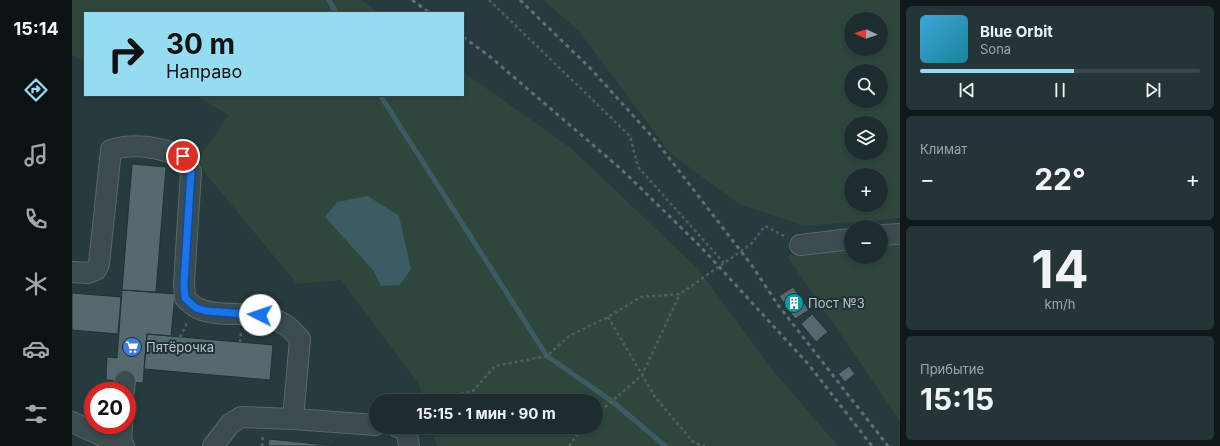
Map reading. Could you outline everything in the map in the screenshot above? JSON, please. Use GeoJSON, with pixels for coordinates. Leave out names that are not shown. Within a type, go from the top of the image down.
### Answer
{"type":"FeatureCollection","features":[{"type":"Feature","properties":{"kind":"street"},"geometry":{"type":"LineString","coordinates":[[72,272],[88,273],[96,270],[99,264],[111,150],[120,147],[139,145],[183,156],[191,172],[184,283],[185,298],[196,308],[206,311],[260,315],[272,318],[286,325],[300,339],[293,418]]}},
{"type":"Feature","properties":{"kind":"street"},"geometry":{"type":"LineString","coordinates":[[888,235],[900,234]]}},
{"type":"Feature","properties":{"kind":"street"},"geometry":{"type":"LineString","coordinates":[[800,245],[844,240]]}},
{"type":"Feature","properties":{"kind":"street"},"geometry":{"type":"LineString","coordinates":[[212,446],[230,424],[241,417],[293,418],[369,424]]}},
{"type":"Feature","properties":{"kind":"street"},"geometry":{"type":"LineString","coordinates":[[72,422],[122,438]]}},
{"type":"Feature","properties":{"kind":"street"},"geometry":{"type":"LineString","coordinates":[[407,434],[409,446]]}},
{"type":"Feature","properties":{"kind":"path"},"geometry":{"type":"LineString","coordinates":[[489,0],[630,136],[638,167],[724,263]]}},
{"type":"Feature","properties":{"kind":"path"},"geometry":{"type":"LineString","coordinates":[[603,409],[642,375],[680,294],[751,244],[765,226],[800,245]]}},
{"type":"Feature","properties":{"kind":"path"},"geometry":{"type":"LineString","coordinates":[[459,394],[472,392],[495,366],[547,356],[569,336],[608,317],[641,297],[680,294]]}},
{"type":"Feature","properties":{"kind":"path"},"geometry":{"type":"LineString","coordinates":[[608,317],[655,397],[694,443],[705,446]]}},
{"type":"Feature","properties":{"kind":"path"},"geometry":{"type":"LineString","coordinates":[[569,446],[578,434]]}},
{"type":"Feature","properties":{"kind":"green space"},"geometry":{"type":"Polygon","coordinates":[[[72,0],[361,0],[378,12],[84,12],[84,61],[72,55],[72,0]]]}},
{"type":"Feature","properties":{"kind":"green space"},"geometry":{"type":"Polygon","coordinates":[[[543,0],[900,0],[900,218],[844,220],[844,223],[804,226],[739,204],[670,153],[579,31],[543,0]]]}},
{"type":"Feature","properties":{"kind":"green space"},"geometry":{"type":"Polygon","coordinates":[[[464,73],[571,148],[698,269],[775,373],[838,446],[437,446],[433,434],[603,434],[603,394],[422,394],[419,384],[341,280],[297,284],[196,162],[229,115],[196,96],[464,96],[464,73]],[[399,216],[373,270],[381,286],[399,216]]]}},
{"type":"Feature","properties":{"kind":"green space"},"geometry":{"type":"Polygon","coordinates":[[[888,245],[900,246],[900,421],[787,256],[844,250],[844,264],[888,264],[888,245]]]}},
{"type":"Feature","properties":{"kind":"water"},"geometry":{"type":"Polygon","coordinates":[[[368,196],[399,216],[411,269],[400,285],[381,286],[373,270],[325,217],[337,202],[368,196]]]}},
{"type":"Feature","properties":{"kind":"building"},"geometry":{"type":"Polygon","coordinates":[[[132,164],[166,167],[156,292],[122,290],[132,164]]]}},
{"type":"Feature","properties":{"kind":"building","name":"Пост №3"},"geometry":{"type":"Polygon","coordinates":[[[793,287],[809,310],[795,319],[779,296],[793,287]]]}},
{"type":"Feature","properties":{"kind":"building","name":"Пятёрочка"},"geometry":{"type":"Polygon","coordinates":[[[122,290],[175,294],[171,336],[147,334],[143,383],[106,380],[107,357],[117,358],[122,290]]]}},
{"type":"Feature","properties":{"kind":"building"},"geometry":{"type":"Polygon","coordinates":[[[72,293],[121,297],[118,334],[72,330],[72,293]]]}},
{"type":"Feature","properties":{"kind":"building"},"geometry":{"type":"Polygon","coordinates":[[[812,314],[828,332],[816,342],[801,324],[812,314]]]}},
{"type":"Feature","properties":{"kind":"building"},"geometry":{"type":"Polygon","coordinates":[[[147,334],[273,345],[270,380],[144,369],[147,334]]]}},
{"type":"Feature","properties":{"kind":"building"},"geometry":{"type":"Polygon","coordinates":[[[849,366],[855,374],[845,382],[838,374],[849,366]]]}},
{"type":"Feature","properties":{"kind":"building"},"geometry":{"type":"Polygon","coordinates":[[[269,439],[298,442],[337,446],[268,446],[269,439]]]}},
{"type":"Feature","properties":{"kind":"waterway"},"geometry":{"type":"LineString","coordinates":[[329,0],[335,12]]}},
{"type":"Feature","properties":{"kind":"waterway"},"geometry":{"type":"LineString","coordinates":[[381,96],[547,356],[613,402],[665,446]]}},
{"type":"Feature","properties":{"kind":"railway"},"geometry":{"type":"LineString","coordinates":[[412,0],[429,12]]}},
{"type":"Feature","properties":{"kind":"railway"},"geometry":{"type":"LineString","coordinates":[[520,0],[591,69],[656,141],[753,267],[778,305],[888,446]]}},
{"type":"Feature","properties":{"kind":"railway"},"geometry":{"type":"LineString","coordinates":[[464,38],[488,55],[621,169],[700,246],[809,365],[872,446]]}},
{"type":"Feature","properties":{"kind":"place","name":"Пост №3"},"geometry":{"type":"Point","coordinates":[794,303]}},
{"type":"Feature","properties":{"kind":"place","name":"Пятёрочка"},"geometry":{"type":"Point","coordinates":[132,347]}},
{"type":"Feature","properties":{"kind":"route"},"geometry":{"type":"LineString","coordinates":[[183,156],[191,172],[184,283],[185,298],[196,308],[206,311],[260,315]]}}]}
